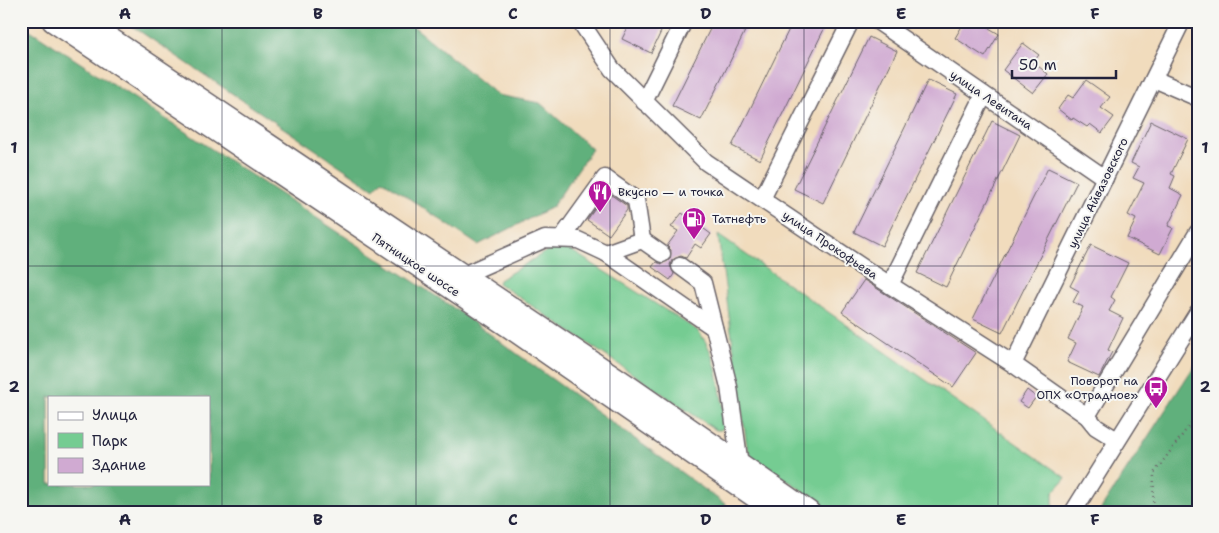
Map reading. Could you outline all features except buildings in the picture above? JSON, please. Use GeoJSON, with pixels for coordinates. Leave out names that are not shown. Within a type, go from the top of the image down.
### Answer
{"type":"FeatureCollection","features":[{"type":"Feature","properties":{"kind":"main road","name":"Пятницкое шоссе"},"geometry":{"type":"LineString","coordinates":[[53,21],[511,328],[778,512]]}},
{"type":"Feature","properties":{"kind":"main road","name":"Пятницкое шоссе"},"geometry":{"type":"LineString","coordinates":[[84,21],[461,276],[625,384],[809,512]]}},
{"type":"Feature","properties":{"kind":"street","name":"улица Прокофьева"},"geometry":{"type":"LineString","coordinates":[[580,21],[612,69],[706,162],[890,285],[1013,364],[1087,416],[1096,427],[1118,440]]}},
{"type":"Feature","properties":{"kind":"street"},"geometry":{"type":"LineString","coordinates":[[644,102],[684,21]]}},
{"type":"Feature","properties":{"kind":"street"},"geometry":{"type":"LineString","coordinates":[[762,199],[851,21]]}},
{"type":"Feature","properties":{"kind":"street","name":"улица Левитана"},"geometry":{"type":"LineString","coordinates":[[877,21],[1105,178]]}},
{"type":"Feature","properties":{"kind":"street","name":"улица Айвазовского"},"geometry":{"type":"LineString","coordinates":[[1013,364],[1182,21]]}},
{"type":"Feature","properties":{"kind":"street"},"geometry":{"type":"LineString","coordinates":[[1154,79],[1198,98]]}},
{"type":"Feature","properties":{"kind":"street"},"geometry":{"type":"LineString","coordinates":[[890,285],[984,95]]}},
{"type":"Feature","properties":{"kind":"street"},"geometry":{"type":"LineString","coordinates":[[561,239],[605,178],[636,200],[642,240],[662,254]]}},
{"type":"Feature","properties":{"kind":"street"},"geometry":{"type":"LineString","coordinates":[[1087,416],[1198,232]]}},
{"type":"Feature","properties":{"kind":"street"},"geometry":{"type":"LineString","coordinates":[[461,276],[545,239],[578,240],[606,253],[714,328]]}},
{"type":"Feature","properties":{"kind":"street"},"geometry":{"type":"LineString","coordinates":[[606,253],[642,240]]}},
{"type":"Feature","properties":{"kind":"street"},"geometry":{"type":"LineString","coordinates":[[680,266],[703,283],[729,387],[740,465]]}},
{"type":"Feature","properties":{"kind":"street"},"geometry":{"type":"LineString","coordinates":[[1073,512],[1198,312]]}},
{"type":"Feature","properties":{"kind":"path"},"geometry":{"type":"LineString","coordinates":[[1153,512],[1154,473],[1198,414]]}},
{"type":"Feature","properties":{"kind":"green space"},"geometry":{"type":"Polygon","coordinates":[[[407,21],[497,95],[540,103],[592,149],[552,207],[478,245],[382,180],[374,189],[126,22],[407,21]]]}},
{"type":"Feature","properties":{"kind":"green space"},"geometry":{"type":"Polygon","coordinates":[[[21,24],[451,306],[736,512],[21,512],[21,24]]]}},
{"type":"Feature","properties":{"kind":"green space"},"geometry":{"type":"Polygon","coordinates":[[[718,235],[1066,478],[1053,493],[1053,512],[834,512],[751,456],[747,447],[718,235]]]}},
{"type":"Feature","properties":{"kind":"green space"},"geometry":{"type":"Polygon","coordinates":[[[559,248],[572,251],[697,330],[710,351],[718,375],[726,425],[721,430],[716,430],[498,283],[499,280],[547,251],[559,248]]]}},
{"type":"Feature","properties":{"kind":"green space"},"geometry":{"type":"Polygon","coordinates":[[[1198,360],[1198,512],[1099,512],[1198,360]]]}},
{"type":"Feature","properties":{"kind":"place","name":"Вкусно — и точка"},"geometry":{"type":"Point","coordinates":[600,213]}},
{"type":"Feature","properties":{"kind":"place","name":"Татнефть"},"geometry":{"type":"Point","coordinates":[694,240]}},
{"type":"Feature","properties":{"kind":"place","name":"Поворот на ОПХ «Отрадное»"},"geometry":{"type":"Point","coordinates":[1156,409]}}]}
